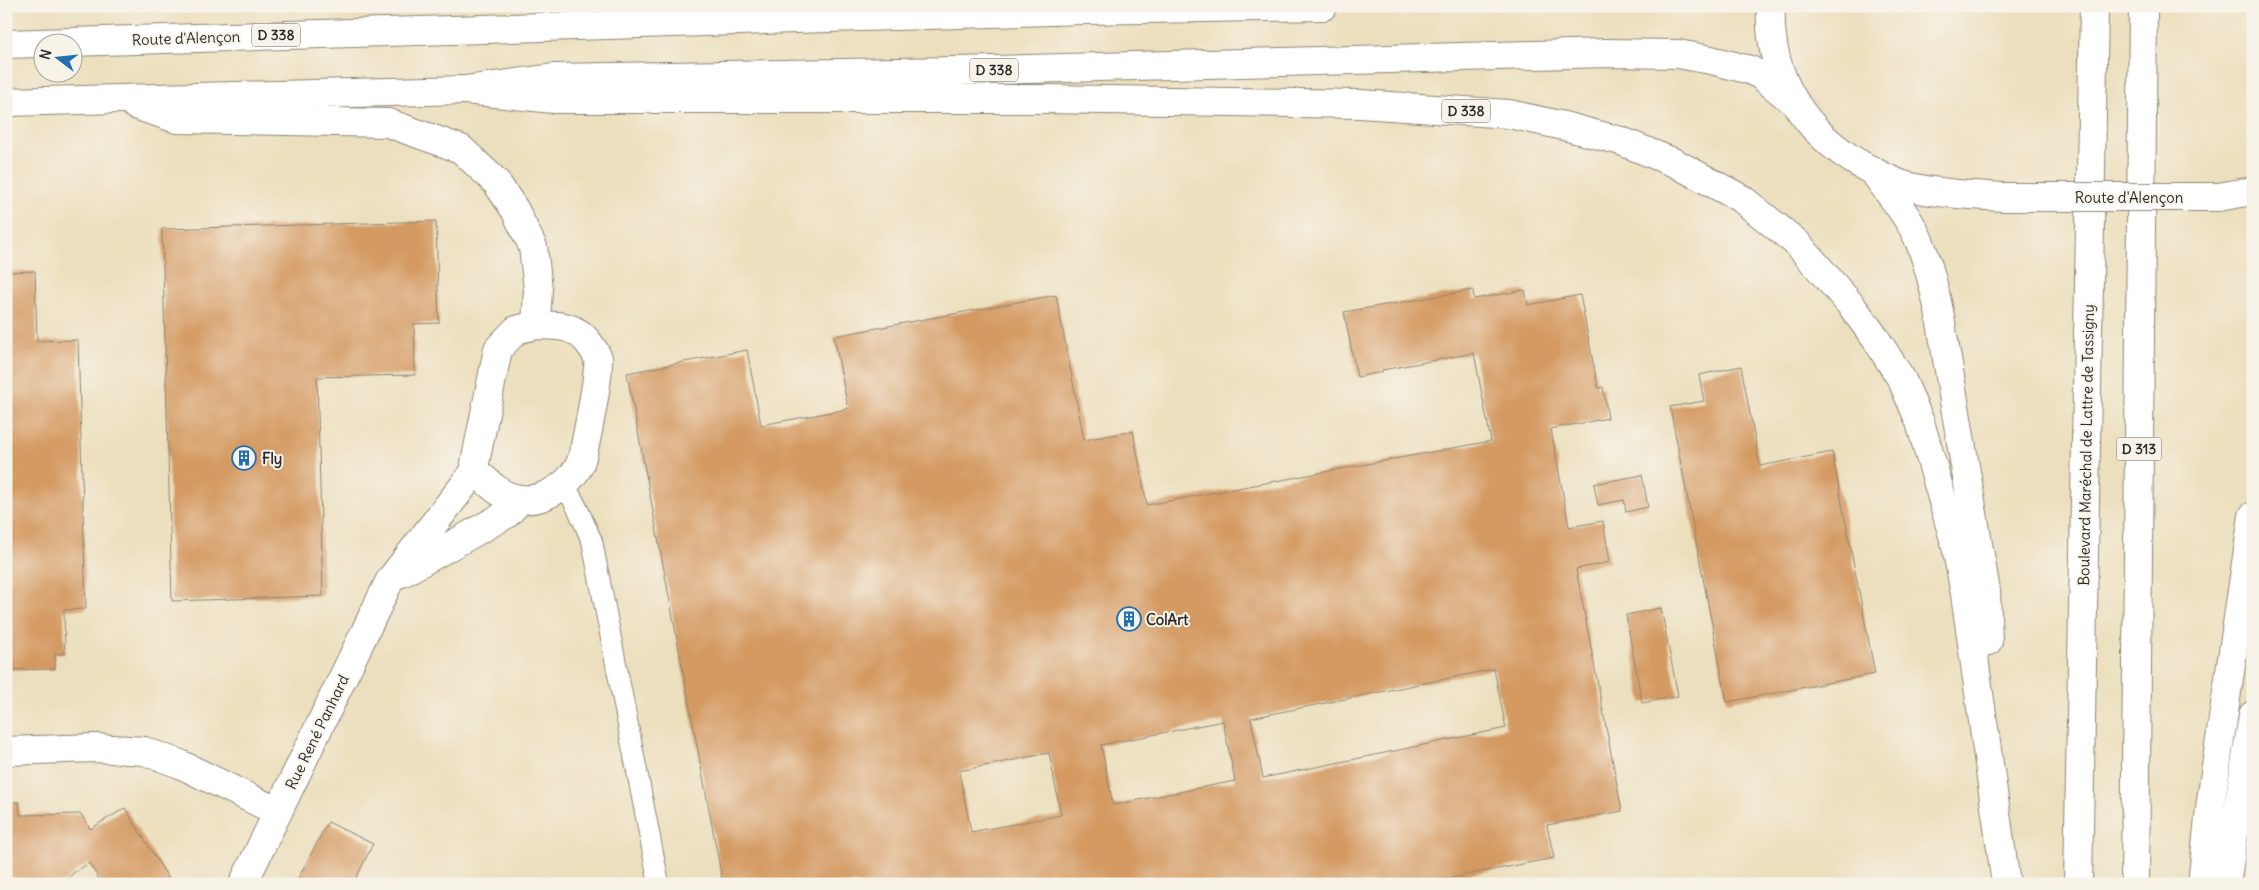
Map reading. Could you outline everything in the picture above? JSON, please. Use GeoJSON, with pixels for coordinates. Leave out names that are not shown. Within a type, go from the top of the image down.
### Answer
{"type":"FeatureCollection","features":[{"type":"Feature","properties":{"kind":"main road","name":"D 338"},"geometry":{"type":"LineString","coordinates":[[910,11],[1323,6]]}},
{"type":"Feature","properties":{"kind":"main road"},"geometry":{"type":"LineString","coordinates":[[1771,6],[1773,48],[1780,73],[1794,102],[1818,134],[1830,144],[1873,171],[1920,241],[1930,273],[1939,311],[1986,591],[1999,834]]}},
{"type":"Feature","properties":{"kind":"main road","name":"Boulevard Maréchal de Lattre de Tassigny"},"geometry":{"type":"LineString","coordinates":[[2078,884],[2094,6]]}},
{"type":"Feature","properties":{"kind":"main road","name":"D 313"},"geometry":{"type":"LineString","coordinates":[[2135,884],[2143,6]]}},
{"type":"Feature","properties":{"kind":"main road","name":"Route d'Alençon"},"geometry":{"type":"LineString","coordinates":[[15,42],[522,26],[910,11]]}},
{"type":"Feature","properties":{"kind":"main road","name":"D 338"},"geometry":{"type":"LineString","coordinates":[[6,102],[465,90],[553,78],[957,71],[1606,53],[1678,54],[1711,60],[1760,75],[1794,102]]}},
{"type":"Feature","properties":{"kind":"main road","name":"D 338"},"geometry":{"type":"LineString","coordinates":[[465,90],[553,99],[1044,99],[1360,104],[1509,114],[1621,141],[1675,163],[1742,199],[1797,243],[1856,311],[1902,380],[1920,422],[1956,546],[1965,594],[2006,884]]}},
{"type":"Feature","properties":{"kind":"main road"},"geometry":{"type":"LineString","coordinates":[[115,99],[177,119],[388,123],[461,148],[496,182],[515,210],[533,247],[538,290],[536,325]]}},
{"type":"Feature","properties":{"kind":"main road","name":"Route d'Alençon"},"geometry":{"type":"LineString","coordinates":[[1873,171],[1910,187],[1950,194],[2005,197],[2218,197],[2253,191]]}},
{"type":"Feature","properties":{"kind":"main road"},"geometry":{"type":"LineString","coordinates":[[536,325],[570,327],[588,341],[599,359],[580,466],[564,485],[542,498],[521,499],[506,496],[475,471],[498,349],[516,330],[536,325]]}},
{"type":"Feature","properties":{"kind":"main road","name":"Rue René Panhard"},"geometry":{"type":"LineString","coordinates":[[243,884],[390,580],[475,471]]}},
{"type":"Feature","properties":{"kind":"main road"},"geometry":{"type":"LineString","coordinates":[[390,580],[507,514],[521,499]]}},
{"type":"Feature","properties":{"kind":"main road"},"geometry":{"type":"LineString","coordinates":[[2202,884],[2211,800],[2253,516]]}},
{"type":"Feature","properties":{"kind":"main road"},"geometry":{"type":"LineString","coordinates":[[2226,884],[2253,715]]}},
{"type":"Feature","properties":{"kind":"main road"},"geometry":{"type":"LineString","coordinates":[[6,751],[96,748],[144,751],[180,764],[278,812]]}},
{"type":"Feature","properties":{"kind":"lane"},"geometry":{"type":"LineString","coordinates":[[564,485],[576,502],[580,517],[592,542],[659,884]]}},
{"type":"Feature","properties":{"kind":"building","name":"Fly"},"geometry":{"type":"Polygon","coordinates":[[[436,221],[439,323],[414,324],[415,375],[317,377],[323,596],[172,601],[162,229],[436,221]]]}},
{"type":"Feature","properties":{"kind":"building"},"geometry":{"type":"Polygon","coordinates":[[[35,271],[37,341],[78,340],[86,609],[64,610],[65,654],[55,654],[55,669],[6,670],[6,272],[35,271]]]}},
{"type":"Feature","properties":{"kind":"building","name":"ColArt"},"geometry":{"type":"Polygon","coordinates":[[[1473,290],[1474,299],[1525,290],[1528,305],[1580,295],[1598,388],[1603,387],[1608,418],[1551,429],[1569,527],[1603,521],[1610,562],[1576,569],[1622,811],[1547,825],[1554,858],[1419,884],[723,884],[627,373],[747,350],[761,425],[848,409],[834,336],[1056,295],[1084,440],[1133,431],[1147,505],[1491,441],[1474,353],[1382,370],[1382,372],[1357,377],[1344,312],[1473,290]],[[1494,669],[1251,718],[1263,778],[1506,728],[1494,669]],[[1223,721],[1101,745],[1113,805],[1235,781],[1223,721]],[[1049,753],[959,771],[971,832],[1061,815],[1049,753]]]}},
{"type":"Feature","properties":{"kind":"building"},"geometry":{"type":"Polygon","coordinates":[[[1741,366],[1760,466],[1832,452],[1875,674],[1727,702],[1670,407],[1704,401],[1699,375],[1741,366]]]}},
{"type":"Feature","properties":{"kind":"building"},"geometry":{"type":"Polygon","coordinates":[[[1642,475],[1648,507],[1626,512],[1624,500],[1598,505],[1594,484],[1642,475]]]}},
{"type":"Feature","properties":{"kind":"building"},"geometry":{"type":"Polygon","coordinates":[[[1661,608],[1678,696],[1642,703],[1626,615],[1661,608]]]}},
{"type":"Feature","properties":{"kind":"building"},"geometry":{"type":"Polygon","coordinates":[[[6,802],[19,802],[20,815],[81,814],[90,829],[125,808],[172,884],[102,884],[89,863],[73,873],[66,881],[56,884],[6,884],[6,802]]]}},
{"type":"Feature","properties":{"kind":"building"},"geometry":{"type":"Polygon","coordinates":[[[328,822],[373,844],[353,884],[295,884],[328,822]]]}},
{"type":"Feature","properties":{"kind":"place","name":"Fly"},"geometry":{"type":"Point","coordinates":[244,458]}},
{"type":"Feature","properties":{"kind":"place","name":"ColArt"},"geometry":{"type":"Point","coordinates":[1129,619]}}]}
